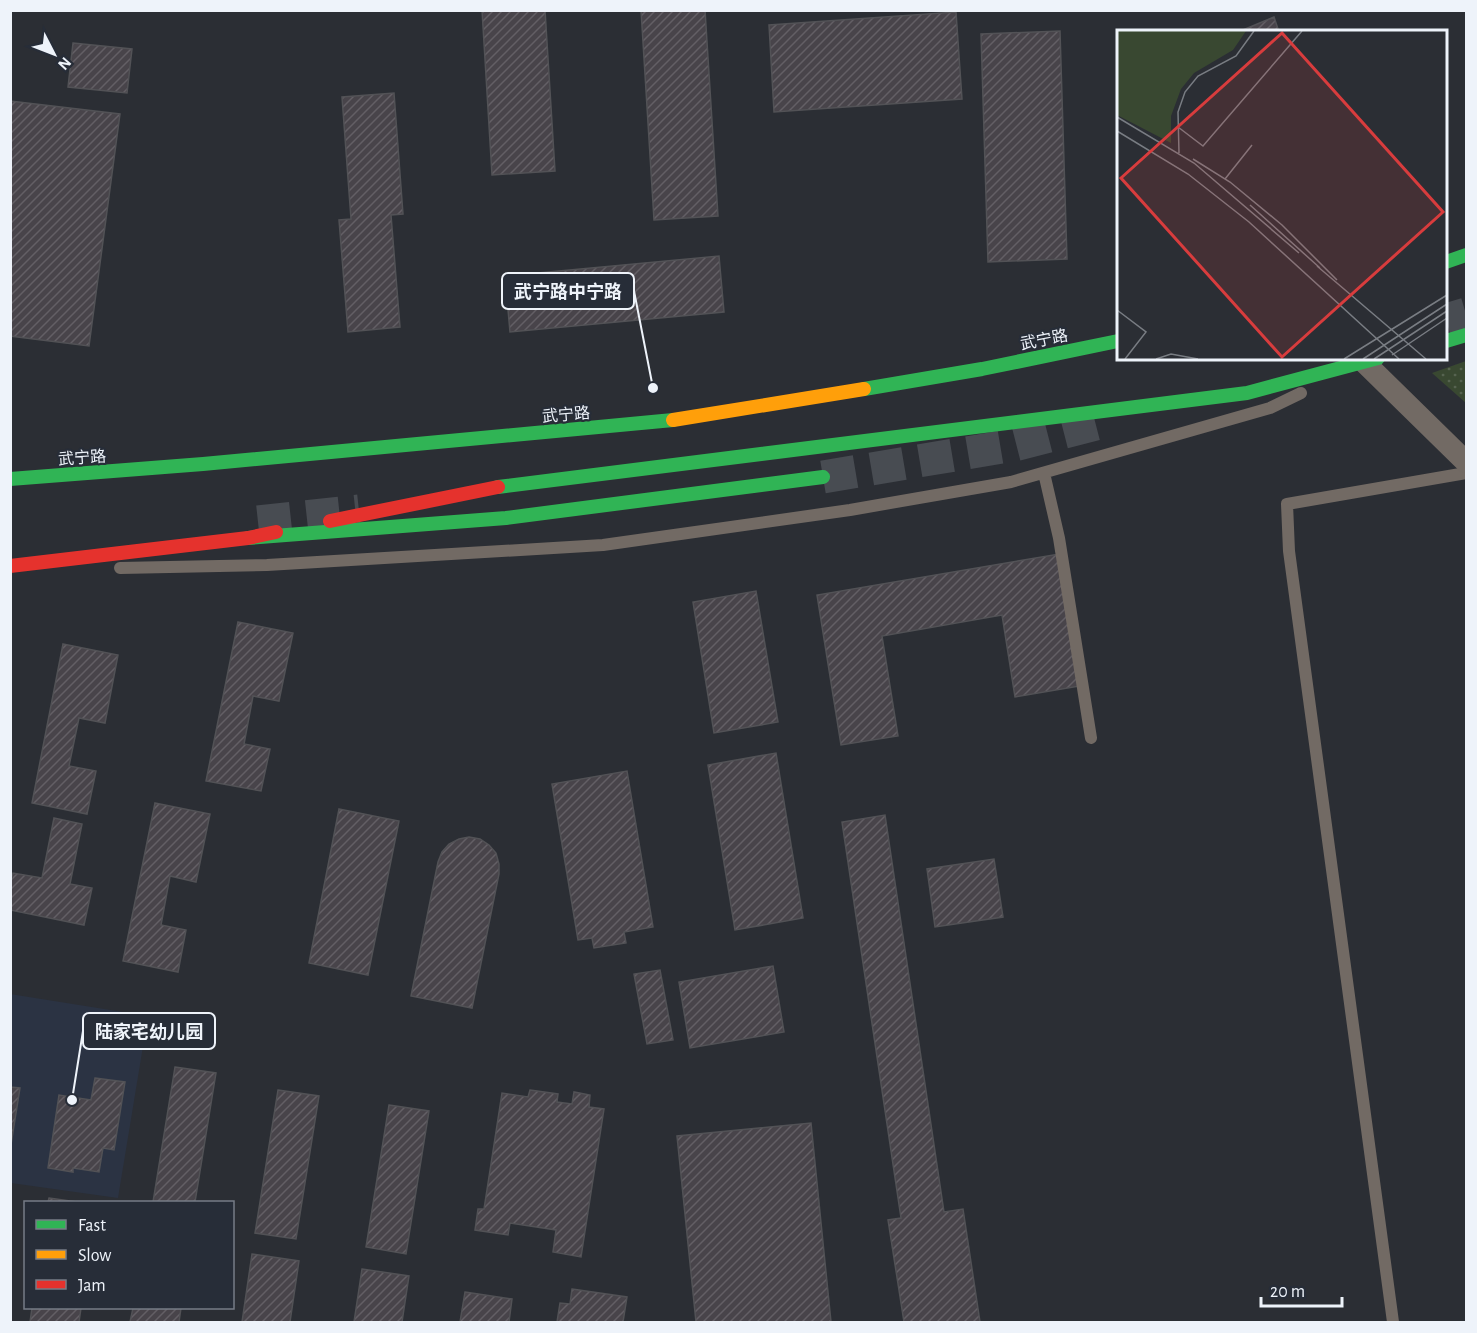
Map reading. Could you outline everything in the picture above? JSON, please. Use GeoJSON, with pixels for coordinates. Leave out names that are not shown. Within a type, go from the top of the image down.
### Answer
{"type":"FeatureCollection","features":[{"type":"Feature","properties":{"kind":"main road"},"geometry":{"type":"LineString","coordinates":[[1447,261],[1467,255]]}},
{"type":"Feature","properties":{"kind":"main road"},"geometry":{"type":"LineString","coordinates":[[1447,341],[1467,335]]}},
{"type":"Feature","properties":{"kind":"main road","name":"武宁路"},"geometry":{"type":"LineString","coordinates":[[10,479],[656,423],[982,369],[1117,341]]}},
{"type":"Feature","properties":{"kind":"main road"},"geometry":{"type":"LineString","coordinates":[[248,538],[506,485],[1247,393],[1371,360]]}},
{"type":"Feature","properties":{"kind":"main road"},"geometry":{"type":"LineString","coordinates":[[10,566],[248,538],[506,518],[823,477]]}},
{"type":"Feature","properties":{"kind":"street"},"geometry":{"type":"LineString","coordinates":[[1371,360],[1467,462]]}},
{"type":"Feature","properties":{"kind":"lane"},"geometry":{"type":"LineString","coordinates":[[10,570],[267,565],[603,545],[850,510],[1011,482],[1270,408],[1371,360]]}},
{"type":"Feature","properties":{"kind":"lane"},"geometry":{"type":"LineString","coordinates":[[1044,473],[1059,538],[1091,738]]}},
{"type":"Feature","properties":{"kind":"lane"},"geometry":{"type":"LineString","coordinates":[[1393,1323],[1290,563],[1287,504],[1467,473]]}},
{"type":"Feature","properties":{"kind":"shaded area"},"geometry":{"type":"Polygon","coordinates":[[[10,994],[148,1016],[118,1198],[11,1183],[10,994]]]}},
{"type":"Feature","properties":{"kind":"green space"},"geometry":{"type":"Polygon","coordinates":[[[1466,361],[1466,403],[1432,373],[1466,361]]]}},
{"type":"Feature","properties":{"kind":"building"},"geometry":{"type":"Polygon","coordinates":[[[482,10],[545,10],[555,171],[492,175],[482,10]]]}},
{"type":"Feature","properties":{"kind":"building"},"geometry":{"type":"Polygon","coordinates":[[[641,10],[705,10],[718,216],[654,220],[641,10]]]}},
{"type":"Feature","properties":{"kind":"building"},"geometry":{"type":"Polygon","coordinates":[[[956,12],[962,99],[774,112],[769,25],[956,12]]]}},
{"type":"Feature","properties":{"kind":"building"},"geometry":{"type":"Polygon","coordinates":[[[1274,17],[1278,30],[1243,30],[1274,17]]]}},
{"type":"Feature","properties":{"kind":"building"},"geometry":{"type":"Polygon","coordinates":[[[1060,31],[1067,259],[988,262],[981,34],[1060,31]]]}},
{"type":"Feature","properties":{"kind":"building"},"geometry":{"type":"Polygon","coordinates":[[[73,43],[132,49],[127,93],[68,87],[73,43]]]}},
{"type":"Feature","properties":{"kind":"building"},"geometry":{"type":"Polygon","coordinates":[[[394,93],[403,214],[391,215],[400,327],[348,332],[339,220],[351,219],[342,97],[394,93]]]}},
{"type":"Feature","properties":{"kind":"building"},"geometry":{"type":"Polygon","coordinates":[[[10,101],[120,114],[89,346],[10,336],[10,101]]]}},
{"type":"Feature","properties":{"kind":"building"},"geometry":{"type":"Polygon","coordinates":[[[719,256],[724,312],[510,332],[505,276],[719,256]]]}},
{"type":"Feature","properties":{"kind":"building"},"geometry":{"type":"Polygon","coordinates":[[[1059,554],[1080,686],[1015,697],[1002,615],[882,636],[898,736],[841,745],[817,595],[1059,554]]]}},
{"type":"Feature","properties":{"kind":"building"},"geometry":{"type":"Polygon","coordinates":[[[756,591],[778,722],[714,733],[693,602],[756,591]]]}},
{"type":"Feature","properties":{"kind":"building"},"geometry":{"type":"Polygon","coordinates":[[[238,622],[293,633],[279,701],[253,696],[244,744],[270,749],[261,791],[206,781],[238,622]]]}},
{"type":"Feature","properties":{"kind":"building"},"geometry":{"type":"Polygon","coordinates":[[[63,644],[118,655],[105,723],[79,718],[69,766],[96,771],[87,814],[32,803],[63,644]]]}},
{"type":"Feature","properties":{"kind":"building"},"geometry":{"type":"Polygon","coordinates":[[[776,753],[803,918],[735,930],[708,765],[776,753]]]}},
{"type":"Feature","properties":{"kind":"building"},"geometry":{"type":"Polygon","coordinates":[[[627,771],[653,927],[624,932],[626,943],[594,948],[592,938],[578,940],[552,784],[627,771]]]}},
{"type":"Feature","properties":{"kind":"building"},"geometry":{"type":"Polygon","coordinates":[[[155,803],[210,814],[196,882],[170,876],[161,925],[186,930],[178,972],[123,961],[155,803]]]}},
{"type":"Feature","properties":{"kind":"building"},"geometry":{"type":"Polygon","coordinates":[[[339,809],[399,821],[368,975],[309,963],[339,809]]]}},
{"type":"Feature","properties":{"kind":"building"},"geometry":{"type":"Polygon","coordinates":[[[885,815],[944,1212],[963,1209],[980,1322],[904,1322],[888,1220],[901,1218],[842,822],[885,815]]]}},
{"type":"Feature","properties":{"kind":"building"},"geometry":{"type":"Polygon","coordinates":[[[54,818],[82,824],[70,884],[92,888],[84,925],[10,910],[10,884],[13,873],[42,878],[54,818]]]}},
{"type":"Feature","properties":{"kind":"building"},"geometry":{"type":"Polygon","coordinates":[[[469,837],[480,839],[489,845],[496,853],[499,864],[499,874],[472,1008],[411,996],[438,862],[442,852],[449,844],[469,837]]]}},
{"type":"Feature","properties":{"kind":"building"},"geometry":{"type":"Polygon","coordinates":[[[994,859],[1003,917],[935,927],[927,869],[994,859]]]}},
{"type":"Feature","properties":{"kind":"building"},"geometry":{"type":"Polygon","coordinates":[[[773,966],[784,1032],[690,1048],[679,982],[773,966]]]}},
{"type":"Feature","properties":{"kind":"building"},"geometry":{"type":"Polygon","coordinates":[[[660,970],[673,1040],[647,1044],[634,974],[660,970]]]}},
{"type":"Feature","properties":{"kind":"building"},"geometry":{"type":"Polygon","coordinates":[[[175,1067],[216,1073],[195,1201],[153,1201],[175,1067]]]}},
{"type":"Feature","properties":{"kind":"building"},"geometry":{"type":"Polygon","coordinates":[[[95,1078],[125,1082],[114,1150],[103,1148],[99,1172],[73,1168],[73,1172],[48,1168],[59,1095],[91,1100],[95,1078]]]}},
{"type":"Feature","properties":{"kind":"building"},"geometry":{"type":"Polygon","coordinates":[[[10,1087],[20,1088],[10,1151],[10,1087]]]}},
{"type":"Feature","properties":{"kind":"building"},"geometry":{"type":"Polygon","coordinates":[[[278,1090],[319,1096],[296,1239],[255,1233],[278,1090]]]}},
{"type":"Feature","properties":{"kind":"building"},"geometry":{"type":"Polygon","coordinates":[[[530,1090],[558,1094],[557,1102],[572,1104],[574,1092],[590,1095],[589,1107],[604,1109],[581,1257],[553,1252],[556,1230],[510,1223],[508,1235],[475,1230],[478,1209],[484,1209],[502,1093],[528,1097],[530,1090]]]}},
{"type":"Feature","properties":{"kind":"building"},"geometry":{"type":"Polygon","coordinates":[[[389,1105],[429,1111],[406,1254],[366,1247],[389,1105]]]}},
{"type":"Feature","properties":{"kind":"building"},"geometry":{"type":"Polygon","coordinates":[[[811,1123],[831,1322],[696,1322],[677,1136],[811,1123]]]}},
{"type":"Feature","properties":{"kind":"building"},"geometry":{"type":"Polygon","coordinates":[[[49,1198],[70,1201],[48,1201],[49,1198]]]}},
{"type":"Feature","properties":{"kind":"building"},"geometry":{"type":"Polygon","coordinates":[[[252,1254],[299,1261],[290,1322],[242,1322],[252,1254]]]}},
{"type":"Feature","properties":{"kind":"building"},"geometry":{"type":"Polygon","coordinates":[[[362,1269],[409,1276],[402,1322],[354,1322],[362,1269]]]}},
{"type":"Feature","properties":{"kind":"building"},"geometry":{"type":"Polygon","coordinates":[[[572,1289],[627,1297],[623,1322],[557,1322],[560,1303],[570,1304],[572,1289]]]}},
{"type":"Feature","properties":{"kind":"building"},"geometry":{"type":"Polygon","coordinates":[[[465,1292],[512,1299],[509,1322],[460,1322],[465,1292]]]}},
{"type":"Feature","properties":{"kind":"building"},"geometry":{"type":"Polygon","coordinates":[[[32,1309],[81,1309],[79,1322],[30,1322],[32,1309]]]}},
{"type":"Feature","properties":{"kind":"building"},"geometry":{"type":"Polygon","coordinates":[[[133,1309],[181,1309],[179,1322],[130,1322],[133,1309]]]}},
{"type":"Feature","properties":{"kind":"tunnel"},"geometry":{"type":"LineString","coordinates":[[1447,320],[1466,314]]}},
{"type":"Feature","properties":{"kind":"tunnel"},"geometry":{"type":"LineString","coordinates":[[823,477],[1014,445],[1104,422]]}},
{"type":"Feature","properties":{"kind":"tunnel"},"geometry":{"type":"LineString","coordinates":[[258,522],[359,511]]}},
{"type":"Feature","properties":{"kind":"traffic: fast"},"geometry":{"type":"LineString","coordinates":[[1447,262],[1466,255]]}},
{"type":"Feature","properties":{"kind":"traffic: fast"},"geometry":{"type":"LineString","coordinates":[[1447,341],[1466,335]]}},
{"type":"Feature","properties":{"kind":"traffic: fast"},"geometry":{"type":"LineString","coordinates":[[864,389],[982,369],[1117,341]]}},
{"type":"Feature","properties":{"kind":"traffic: fast"},"geometry":{"type":"LineString","coordinates":[[498,487],[1247,393],[1371,360]]}},
{"type":"Feature","properties":{"kind":"traffic: fast"},"geometry":{"type":"LineString","coordinates":[[10,479],[203,464],[673,420]]}},
{"type":"Feature","properties":{"kind":"traffic: fast"},"geometry":{"type":"LineString","coordinates":[[248,538],[506,518],[823,477]]}},
{"type":"Feature","properties":{"kind":"traffic: slow"},"geometry":{"type":"LineString","coordinates":[[673,420],[864,389]]}},
{"type":"Feature","properties":{"kind":"traffic: jam"},"geometry":{"type":"LineString","coordinates":[[330,521],[498,487]]}},
{"type":"Feature","properties":{"kind":"traffic: jam"},"geometry":{"type":"LineString","coordinates":[[10,566],[248,538],[276,532]]}},
{"type":"Feature","properties":{"kind":"place","name":"武宁路中宁路"},"geometry":{"type":"Point","coordinates":[653,388]}},
{"type":"Feature","properties":{"kind":"place","name":"陆家宅幼儿园"},"geometry":{"type":"Point","coordinates":[72,1100]}}]}
